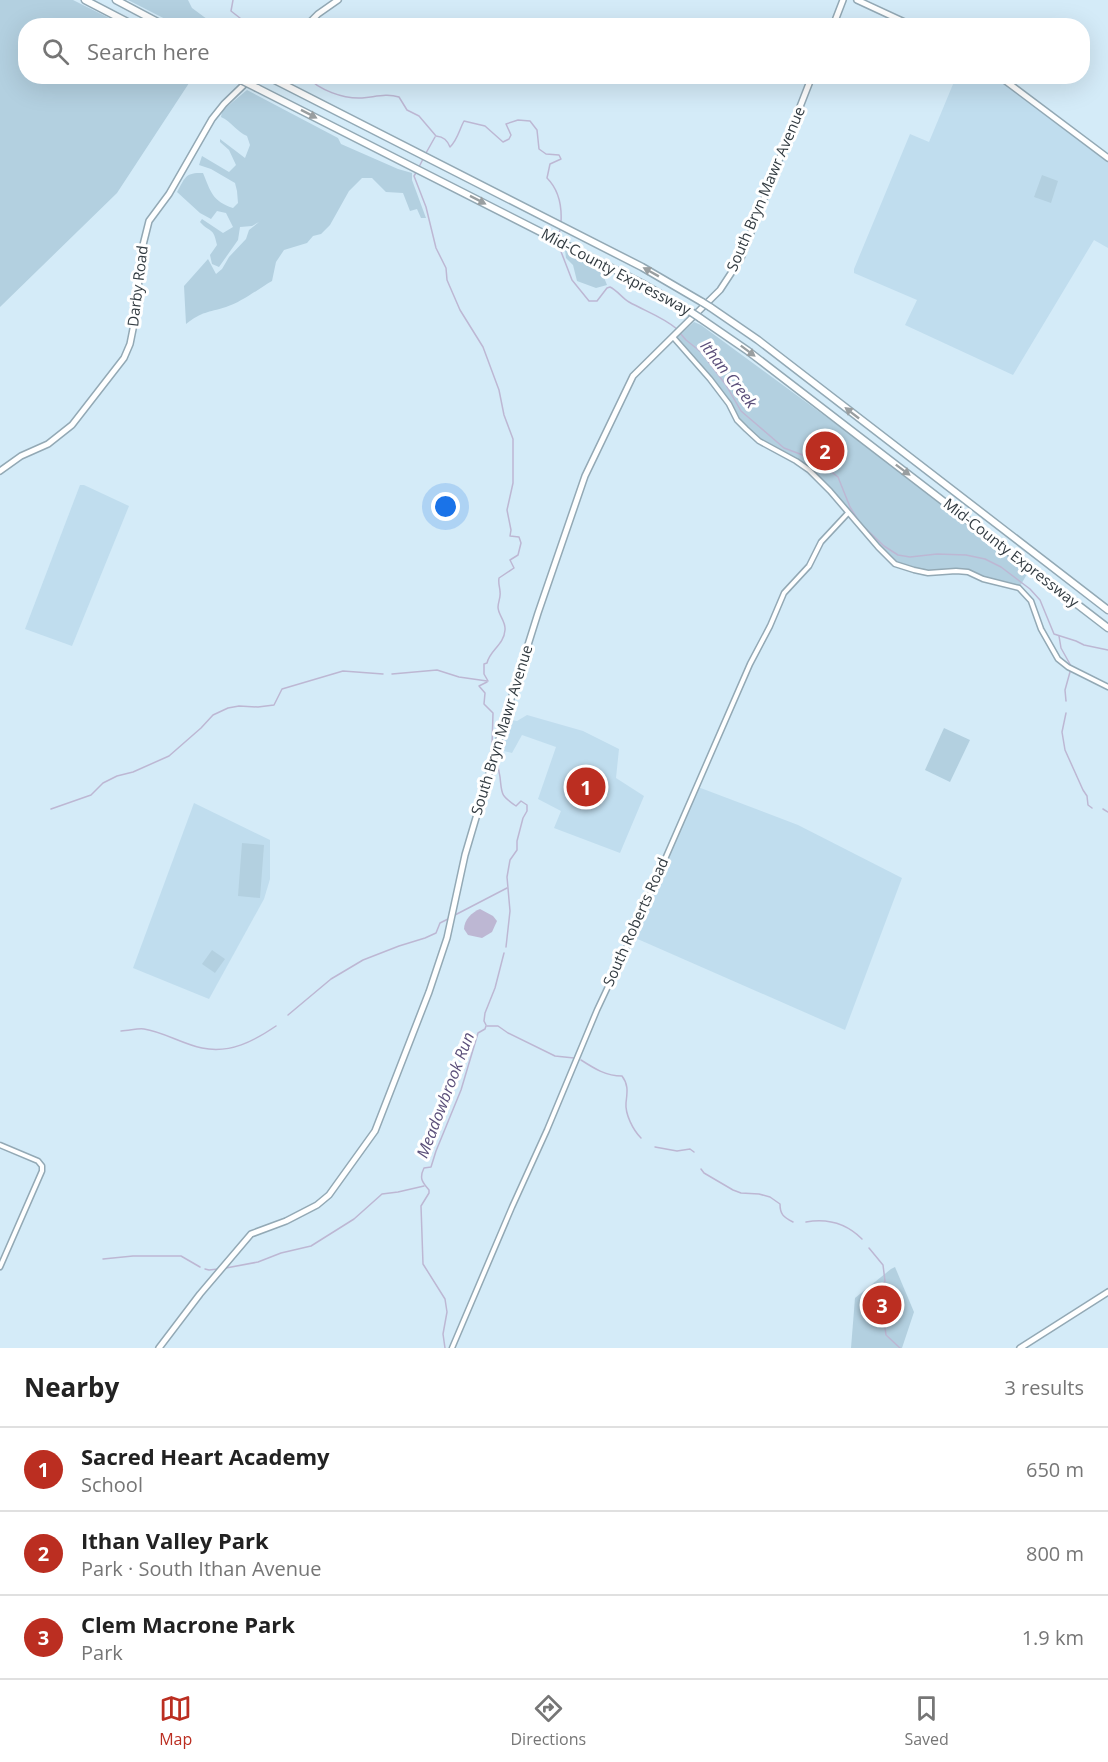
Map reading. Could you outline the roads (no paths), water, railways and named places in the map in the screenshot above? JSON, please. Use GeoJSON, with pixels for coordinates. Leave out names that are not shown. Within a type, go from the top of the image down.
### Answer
{"type":"FeatureCollection","features":[{"type":"Feature","properties":{"kind":"highway"},"geometry":{"type":"LineString","coordinates":[[85,0],[120,18]]}},
{"type":"Feature","properties":{"kind":"highway"},"geometry":{"type":"LineString","coordinates":[[116,0],[150,18]]}},
{"type":"Feature","properties":{"kind":"highway","name":"Mid-County Expressway"},"geometry":{"type":"LineString","coordinates":[[250,84],[641,283],[691,312],[748,351],[1108,628]]}},
{"type":"Feature","properties":{"kind":"highway","name":"Mid-County Expressway"},"geometry":{"type":"LineString","coordinates":[[282,84],[642,267],[710,307],[758,340],[1108,610]]}},
{"type":"Feature","properties":{"kind":"main road"},"geometry":{"type":"LineString","coordinates":[[314,18],[338,0]]}},
{"type":"Feature","properties":{"kind":"main road"},"geometry":{"type":"LineString","coordinates":[[836,18],[843,0]]}},
{"type":"Feature","properties":{"kind":"main road"},"geometry":{"type":"LineString","coordinates":[[857,0],[896,18]]}},
{"type":"Feature","properties":{"kind":"main road","name":"Darby Road"},"geometry":{"type":"LineString","coordinates":[[0,471],[21,456],[48,444],[67,430],[82,414],[124,358],[130,344],[135,320],[141,249],[149,221],[169,194],[212,119],[245,84]]}},
{"type":"Feature","properties":{"kind":"main road","name":"South Bryn Mawr Avenue"},"geometry":{"type":"LineString","coordinates":[[159,1348],[220,1269],[251,1234],[286,1221],[317,1205],[329,1195],[375,1131],[429,992],[447,938],[465,855],[495,754],[538,612],[585,476],[633,376],[720,290],[741,258],[809,84]]}},
{"type":"Feature","properties":{"kind":"main road"},"geometry":{"type":"LineString","coordinates":[[1010,84],[1108,158]]}},
{"type":"Feature","properties":{"kind":"main road"},"geometry":{"type":"LineString","coordinates":[[1020,1348],[1108,1292]]}},
{"type":"Feature","properties":{"kind":"street"},"geometry":{"type":"LineString","coordinates":[[676,332],[716,386],[737,420],[759,441],[809,470],[895,564],[928,573],[968,572],[983,579],[1019,588],[1031,601],[1041,629],[1058,659],[1068,667],[1108,687]]}},
{"type":"Feature","properties":{"kind":"street","name":"South Roberts Road"},"geometry":{"type":"LineString","coordinates":[[452,1348],[597,1010],[750,664],[784,593],[809,566],[821,542],[848,513]]}},
{"type":"Feature","properties":{"kind":"street"},"geometry":{"type":"LineString","coordinates":[[0,1145],[38,1161],[42,1166],[0,1267]]}},
{"type":"Feature","properties":{"kind":"waterway","name":"Ithan Creek"},"geometry":{"type":"LineString","coordinates":[[233,0],[231,11],[240,18]]}},
{"type":"Feature","properties":{"kind":"waterway","name":"Ithan Creek"},"geometry":{"type":"LineString","coordinates":[[316,84],[332,93],[347,97],[385,95],[399,97],[407,110],[419,116],[436,136],[445,139],[450,147],[457,138],[464,121],[485,126],[503,142],[511,135],[506,124],[518,120],[530,121],[537,130],[539,149],[546,154],[559,155],[561,159],[550,164],[547,178],[559,198],[561,222]]}},
{"type":"Feature","properties":{"kind":"waterway","name":"Meadowbrook Run"},"geometry":{"type":"LineString","coordinates":[[426,153],[435,137]]}},
{"type":"Feature","properties":{"kind":"waterway","name":"Meadowbrook Run"},"geometry":{"type":"LineString","coordinates":[[419,167],[424,157]]}},
{"type":"Feature","properties":{"kind":"waterway","name":"Meadowbrook Run"},"geometry":{"type":"LineString","coordinates":[[417,171],[414,176],[426,207],[436,248],[446,268],[447,280],[460,310],[483,347],[499,390],[504,415],[513,439],[513,483],[507,510],[510,536],[519,537],[521,543],[518,555],[510,560],[514,568],[499,578],[498,607],[505,630],[502,640],[484,664],[484,674],[488,681]]}},
{"type":"Feature","properties":{"kind":"waterway","name":"Ithan Creek"},"geometry":{"type":"LineString","coordinates":[[559,240],[560,227]]}},
{"type":"Feature","properties":{"kind":"waterway","name":"Ithan Creek"},"geometry":{"type":"LineString","coordinates":[[560,245],[572,280],[589,301],[597,301],[610,287],[629,302],[677,329]]}},
{"type":"Feature","properties":{"kind":"waterway","name":"Ithan Creek"},"geometry":{"type":"LineString","coordinates":[[680,333],[701,352],[726,385],[741,411],[784,448],[816,460],[838,477],[850,507],[860,523],[884,546],[898,555],[910,557],[937,554],[966,555],[985,559],[1001,567],[1030,589],[1040,600],[1054,634],[1084,645],[1108,650]]}},
{"type":"Feature","properties":{"kind":"waterway"},"geometry":{"type":"LineString","coordinates":[[1059,636],[1061,648],[1071,666]]}},
{"type":"Feature","properties":{"kind":"waterway"},"geometry":{"type":"LineString","coordinates":[[392,674],[437,670],[459,677],[487,681]]}},
{"type":"Feature","properties":{"kind":"waterway"},"geometry":{"type":"LineString","coordinates":[[51,809],[91,795],[103,783],[169,756],[213,715],[228,708],[274,705],[282,689],[343,671],[383,674]]}},
{"type":"Feature","properties":{"kind":"waterway"},"geometry":{"type":"LineString","coordinates":[[1066,701],[1065,690],[1070,672]]}},
{"type":"Feature","properties":{"kind":"waterway","name":"Meadowbrook Run"},"geometry":{"type":"LineString","coordinates":[[487,682],[479,686],[485,693],[484,704],[493,713],[492,746],[494,750]]}},
{"type":"Feature","properties":{"kind":"waterway"},"geometry":{"type":"LineString","coordinates":[[1066,713],[1062,732],[1065,750],[1087,796],[1088,805],[1092,808]]}},
{"type":"Feature","properties":{"kind":"waterway","name":"Meadowbrook Run"},"geometry":{"type":"LineString","coordinates":[[497,757],[504,796],[516,806],[521,801],[527,805],[517,841],[517,850],[510,860],[507,877],[510,911],[506,947]]}},
{"type":"Feature","properties":{"kind":"waterway"},"geometry":{"type":"LineString","coordinates":[[1103,809],[1108,812]]}},
{"type":"Feature","properties":{"kind":"waterway"},"geometry":{"type":"LineString","coordinates":[[455,915],[507,888]]}},
{"type":"Feature","properties":{"kind":"waterway"},"geometry":{"type":"LineString","coordinates":[[288,1015],[331,979],[363,960],[436,933],[440,923],[448,919]]}},
{"type":"Feature","properties":{"kind":"waterway","name":"Meadowbrook Run"},"geometry":{"type":"LineString","coordinates":[[486,1025],[485,1013],[495,988],[504,953]]}},
{"type":"Feature","properties":{"kind":"waterway"},"geometry":{"type":"LineString","coordinates":[[121,1031],[144,1029],[202,1048],[222,1049],[241,1045],[276,1026]]}},
{"type":"Feature","properties":{"kind":"waterway","name":"Meadowbrook Run"},"geometry":{"type":"LineString","coordinates":[[445,1348],[443,1334],[447,1312],[445,1299],[423,1264],[421,1206],[429,1190],[423,1182],[422,1175],[424,1168],[431,1167],[461,1090],[478,1033],[486,1026]]}},
{"type":"Feature","properties":{"kind":"waterway"},"geometry":{"type":"LineString","coordinates":[[487,1026],[498,1026],[555,1056],[574,1058]]}},
{"type":"Feature","properties":{"kind":"waterway"},"geometry":{"type":"LineString","coordinates":[[581,1060],[606,1073],[622,1076],[627,1086],[628,1117],[641,1138]]}},
{"type":"Feature","properties":{"kind":"waterway"},"geometry":{"type":"LineString","coordinates":[[655,1147],[677,1151],[690,1149],[694,1152]]}},
{"type":"Feature","properties":{"kind":"waterway"},"geometry":{"type":"LineString","coordinates":[[701,1169],[733,1190],[770,1197],[780,1204],[783,1215],[793,1222]]}},
{"type":"Feature","properties":{"kind":"waterway","name":"Meadowbrook Run"},"geometry":{"type":"LineString","coordinates":[[226,1268],[258,1262],[281,1253],[311,1246],[354,1219],[382,1194],[424,1186]]}},
{"type":"Feature","properties":{"kind":"waterway"},"geometry":{"type":"LineString","coordinates":[[806,1222],[836,1223],[850,1229],[862,1239]]}},
{"type":"Feature","properties":{"kind":"waterway"},"geometry":{"type":"LineString","coordinates":[[869,1248],[883,1265],[885,1281],[880,1290],[886,1335],[900,1348]]}},
{"type":"Feature","properties":{"kind":"waterway","name":"Meadowbrook Run"},"geometry":{"type":"LineString","coordinates":[[103,1259],[133,1256],[181,1256],[200,1267]]}},
{"type":"Feature","properties":{"kind":"waterway","name":"Meadowbrook Run"},"geometry":{"type":"LineString","coordinates":[[205,1269],[218,1269]]}},
{"type":"Feature","properties":{"kind":"place","name":"Ithan Valley Park"},"geometry":{"type":"Point","coordinates":[825,451]}},
{"type":"Feature","properties":{"kind":"place","name":"Sacred Heart Academy"},"geometry":{"type":"Point","coordinates":[586,787]}},
{"type":"Feature","properties":{"kind":"place","name":"Clem Macrone Park"},"geometry":{"type":"Point","coordinates":[882,1305]}}]}
